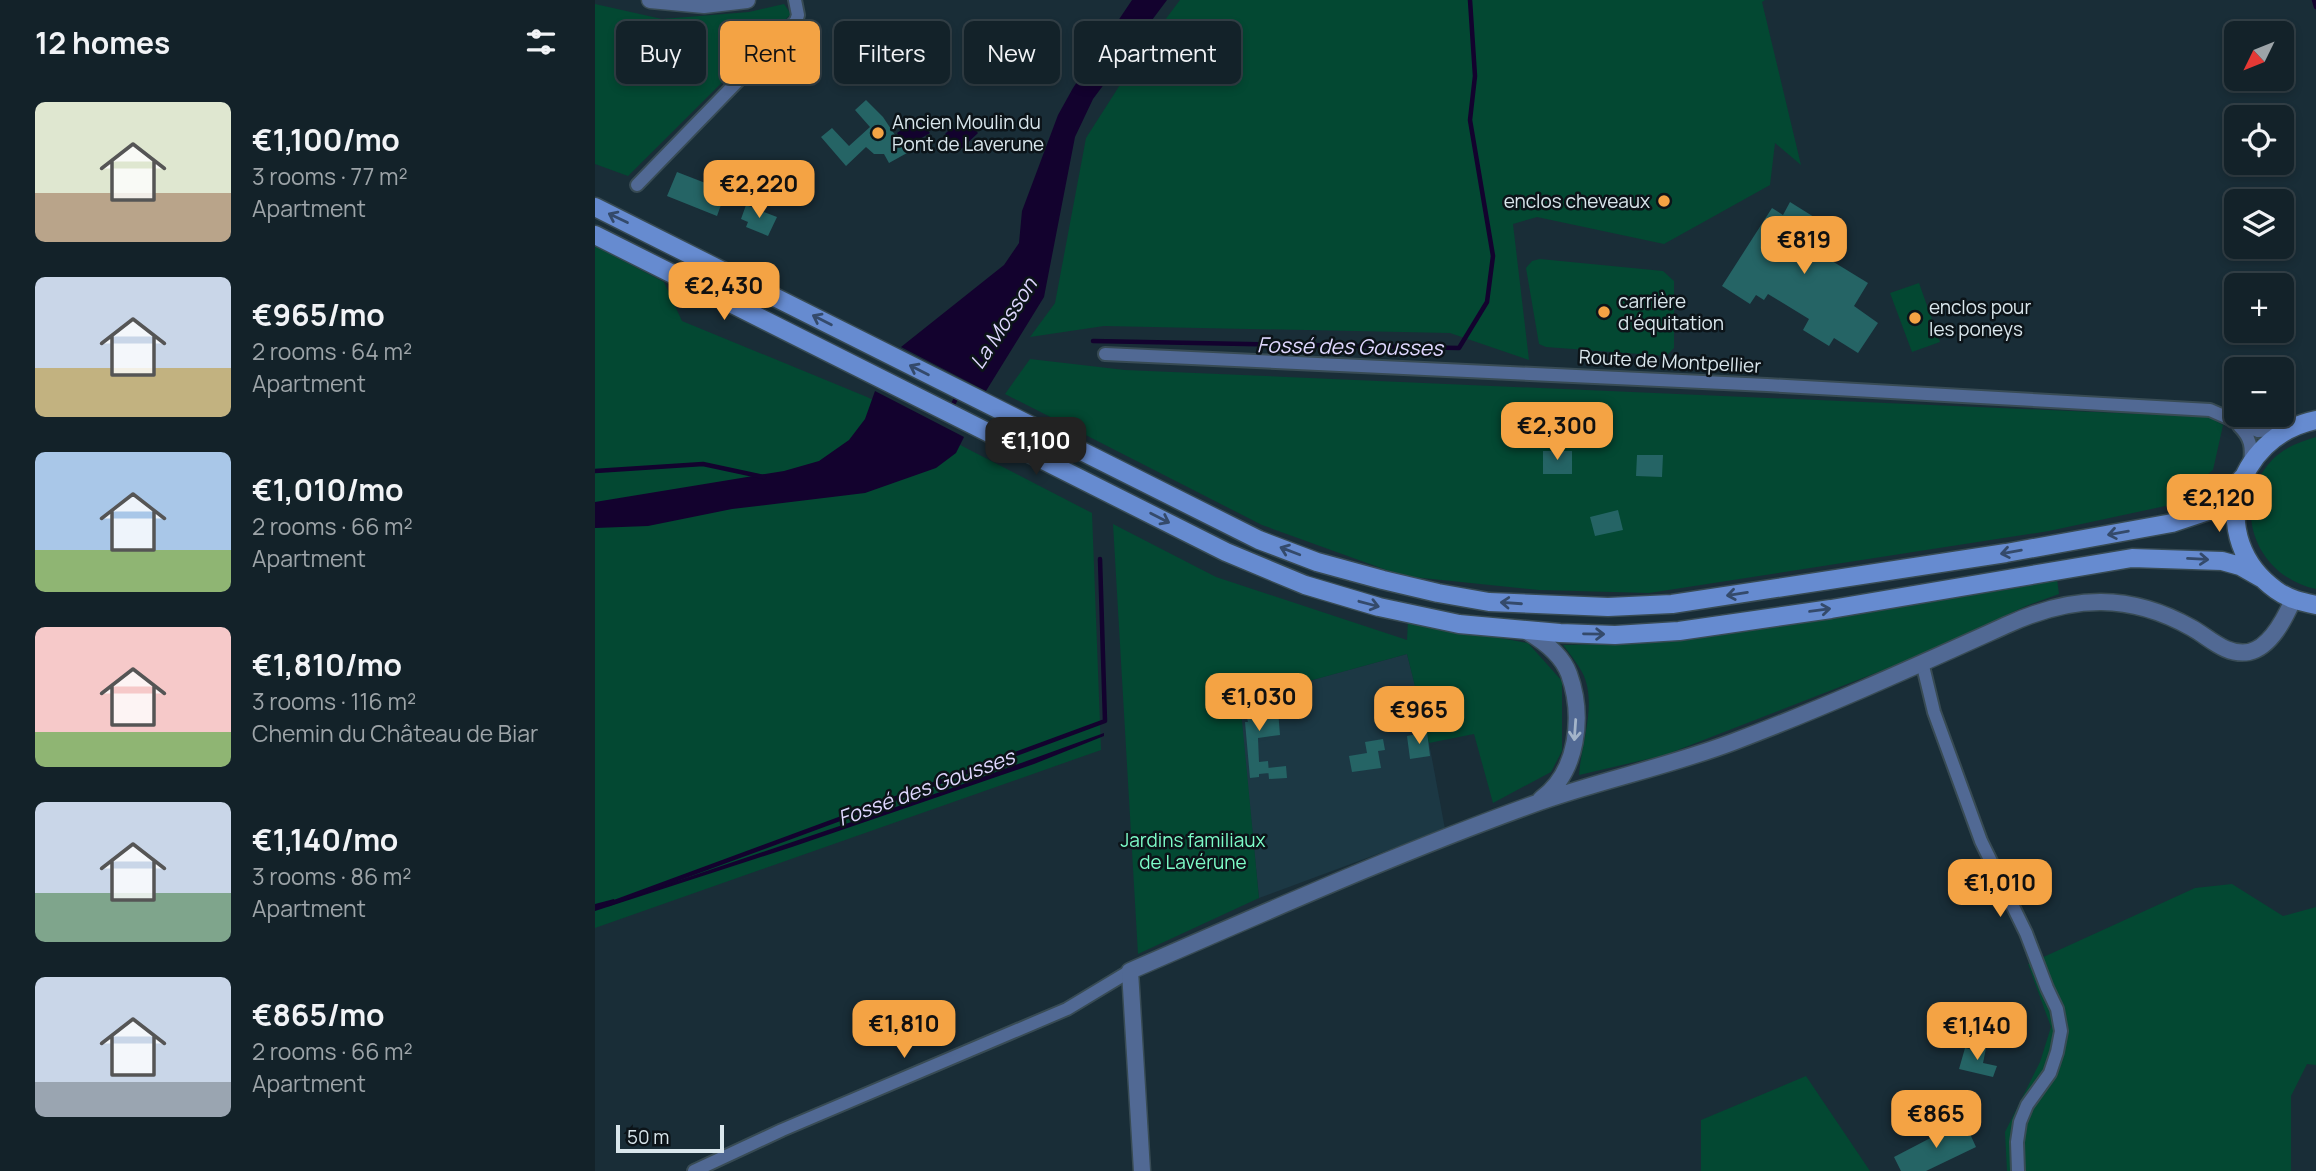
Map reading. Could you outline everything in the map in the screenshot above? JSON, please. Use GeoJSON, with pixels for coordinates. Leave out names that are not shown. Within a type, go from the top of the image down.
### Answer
{"type":"FeatureCollection","features":[{"type":"Feature","properties":{"kind":"main road"},"geometry":{"type":"LineString","coordinates":[[595,207],[1259,540],[1317,562],[1439,593],[1489,602],[1608,607],[1672,604],[2006,553],[2172,523],[2214,509],[2230,496],[2246,470],[2273,438],[2287,429],[2316,421]]}},
{"type":"Feature","properties":{"kind":"main road"},"geometry":{"type":"LineString","coordinates":[[595,235],[1199,539],[1305,585],[1410,614],[1459,624],[1528,632],[1615,635],[1679,631],[1831,609],[2132,558],[2222,561],[2240,566],[2294,600],[2316,605]]}},
{"type":"Feature","properties":{"kind":"main road"},"geometry":{"type":"LineString","coordinates":[[2246,470],[2237,498],[2236,520],[2248,561],[2261,578]]}},
{"type":"Feature","properties":{"kind":"street"},"geometry":{"type":"LineString","coordinates":[[650,0],[704,5],[747,0]]}},
{"type":"Feature","properties":{"kind":"street"},"geometry":{"type":"LineString","coordinates":[[637,185],[796,21],[795,0]]}},
{"type":"Feature","properties":{"kind":"street","name":"Route de Montpellier"},"geometry":{"type":"LineString","coordinates":[[1105,354],[1739,383],[2210,410],[2224,415]]}},
{"type":"Feature","properties":{"kind":"street"},"geometry":{"type":"LineString","coordinates":[[2239,427],[2249,438],[2252,448],[2246,470]]}},
{"type":"Feature","properties":{"kind":"street","name":"Route de Montpellier"},"geometry":{"type":"LineString","coordinates":[[2251,427],[2258,430],[2287,429]]}},
{"type":"Feature","properties":{"kind":"street"},"geometry":{"type":"LineString","coordinates":[[694,1171],[782,1130],[1067,1009],[1130,971],[1317,890],[1533,804],[1731,743],[2019,619],[2074,603],[2128,602],[2166,614],[2226,649],[2247,652],[2265,643],[2284,620],[2294,600]]}},
{"type":"Feature","properties":{"kind":"street"},"geometry":{"type":"LineString","coordinates":[[1528,632],[1542,640],[1559,657],[1569,673],[1576,701],[1576,733],[1569,764],[1561,780],[1533,804]]}},
{"type":"Feature","properties":{"kind":"street"},"geometry":{"type":"LineString","coordinates":[[1922,662],[1934,712],[1981,841],[2026,933],[2046,988],[2057,1009],[2061,1031],[2057,1052],[2050,1073],[2027,1105],[2020,1122],[2017,1142],[2018,1171]]}},
{"type":"Feature","properties":{"kind":"street"},"geometry":{"type":"LineString","coordinates":[[1561,780],[1587,788]]}},
{"type":"Feature","properties":{"kind":"street"},"geometry":{"type":"LineString","coordinates":[[1130,971],[1142,1171]]}},
{"type":"Feature","properties":{"kind":"shaded area"},"geometry":{"type":"Polygon","coordinates":[[[1407,654],[1427,732],[1445,829],[1259,898],[1239,700],[1407,654]]]}},
{"type":"Feature","properties":{"kind":"green space"},"geometry":{"type":"Polygon","coordinates":[[[1180,0],[1765,0],[1762,2],[1801,165],[1775,143],[1770,185],[1664,244],[1537,217],[1513,224],[1529,360],[1450,333],[1104,326],[1030,337],[1055,303],[1086,138],[1121,84],[1241,84],[1241,21],[1164,21],[1180,0]]]}},
{"type":"Feature","properties":{"kind":"green space"},"geometry":{"type":"Polygon","coordinates":[[[595,4],[662,19],[749,12],[784,4],[791,14],[784,21],[720,21],[721,84],[628,176],[595,164],[595,4]]]}},
{"type":"Feature","properties":{"kind":"green space"},"geometry":{"type":"Polygon","coordinates":[[[595,246],[664,282],[682,321],[867,397],[1092,513],[1101,750],[595,928],[595,246]]]}},
{"type":"Feature","properties":{"kind":"green space","name":"carrière d'équitation"},"geometry":{"type":"Polygon","coordinates":[[[1540,259],[1663,271],[1674,281],[1674,348],[1666,356],[1546,347],[1539,344],[1526,268],[1532,261],[1540,259]]]}},
{"type":"Feature","properties":{"kind":"green space","name":"enclos pour les poneys"},"geometry":{"type":"Polygon","coordinates":[[[1919,283],[1940,342],[1912,352],[1890,293],[1919,283]]]}},
{"type":"Feature","properties":{"kind":"green space"},"geometry":{"type":"Polygon","coordinates":[[[1030,359],[1125,370],[2209,417],[2223,425],[2213,470],[2170,505],[2049,531],[1649,593],[1539,590],[1403,576],[1262,525],[1005,394],[1030,359]]]}},
{"type":"Feature","properties":{"kind":"green space"},"geometry":{"type":"Polygon","coordinates":[[[2316,437],[2316,589],[2295,582],[2278,570],[2264,555],[2255,537],[2251,517],[2252,497],[2259,477],[2273,459],[2288,448],[2316,437]]]}},
{"type":"Feature","properties":{"kind":"green space","name":"Jardins familiaux de Lavérune"},"geometry":{"type":"Polygon","coordinates":[[[1113,524],[1216,577],[1407,640],[1408,621],[1528,643],[1562,681],[1562,751],[1551,772],[1493,803],[1474,734],[1429,743],[1407,654],[1240,700],[1259,898],[1138,954],[1113,524]]]}},
{"type":"Feature","properties":{"kind":"green space"},"geometry":{"type":"Polygon","coordinates":[[[2057,579],[2059,594],[2026,606],[1914,658],[1665,755],[1579,775],[1589,696],[1582,672],[1563,645],[1648,643],[2011,589],[2057,579]]]}},
{"type":"Feature","properties":{"kind":"green space"},"geometry":{"type":"Polygon","coordinates":[[[2232,884],[2283,916],[2316,907],[2316,1065],[2307,1064],[2291,1096],[2291,1171],[2007,1171],[2005,1132],[2040,1062],[2051,1027],[2028,964],[2195,888],[2232,884]]]}},
{"type":"Feature","properties":{"kind":"green space"},"geometry":{"type":"Polygon","coordinates":[[[1806,1076],[1870,1171],[1701,1171],[1701,1120],[1806,1076]]]}},
{"type":"Feature","properties":{"kind":"water"},"geometry":{"type":"Polygon","coordinates":[[[1132,0],[1167,0],[1151,21],[1118,21],[1132,0]]]}},
{"type":"Feature","properties":{"kind":"water"},"geometry":{"type":"Polygon","coordinates":[[[1076,84],[1104,84],[1093,99],[1075,137],[1044,297],[986,391],[901,347],[1004,265],[1019,243],[1022,211],[1058,115],[1076,84]]]}},
{"type":"Feature","properties":{"kind":"water"},"geometry":{"type":"Polygon","coordinates":[[[917,119],[930,133],[906,147],[897,133],[917,119]]]}},
{"type":"Feature","properties":{"kind":"water"},"geometry":{"type":"Polygon","coordinates":[[[967,121],[978,133],[960,150],[945,134],[952,127],[956,131],[967,121]]]}},
{"type":"Feature","properties":{"kind":"water"},"geometry":{"type":"Polygon","coordinates":[[[875,391],[964,437],[956,453],[936,468],[865,493],[732,509],[648,526],[595,528],[595,502],[784,471],[819,461],[849,440],[865,419],[875,391]]]}},
{"type":"Feature","properties":{"kind":"water"},"geometry":{"type":"Polygon","coordinates":[[[1104,733],[1104,736],[1034,764],[595,911],[595,904],[614,899],[615,902],[952,788],[1104,733]]]}},
{"type":"Feature","properties":{"kind":"building","name":"Ancien Moulin du Pont de Laverune"},"geometry":{"type":"Polygon","coordinates":[[[866,100],[883,117],[907,153],[889,163],[884,154],[874,154],[866,147],[846,166],[821,137],[832,128],[849,146],[870,127],[855,110],[866,100]]]}},
{"type":"Feature","properties":{"kind":"building"},"geometry":{"type":"Polygon","coordinates":[[[677,172],[726,191],[717,216],[667,196],[677,172]]]}},
{"type":"Feature","properties":{"kind":"building"},"geometry":{"type":"Polygon","coordinates":[[[1790,202],[1846,237],[1832,261],[1868,283],[1854,306],[1878,323],[1858,353],[1834,338],[1829,346],[1803,330],[1809,319],[1768,294],[1764,300],[1756,295],[1750,304],[1722,286],[1772,208],[1783,215],[1790,202]]]}},
{"type":"Feature","properties":{"kind":"building"},"geometry":{"type":"Polygon","coordinates":[[[746,205],[777,217],[768,236],[746,227],[748,222],[741,219],[746,205]]]}},
{"type":"Feature","properties":{"kind":"building"},"geometry":{"type":"Polygon","coordinates":[[[1543,451],[1572,451],[1572,474],[1543,474],[1543,451]]]}},
{"type":"Feature","properties":{"kind":"building"},"geometry":{"type":"Polygon","coordinates":[[[1637,455],[1663,455],[1662,477],[1636,476],[1637,455]]]}},
{"type":"Feature","properties":{"kind":"building"},"geometry":{"type":"Polygon","coordinates":[[[1618,510],[1623,530],[1595,536],[1590,517],[1618,510]]]}},
{"type":"Feature","properties":{"kind":"building"},"geometry":{"type":"Polygon","coordinates":[[[1261,696],[1265,711],[1278,710],[1280,735],[1258,738],[1259,762],[1268,761],[1269,773],[1250,778],[1245,722],[1248,722],[1243,701],[1261,696]]]}},
{"type":"Feature","properties":{"kind":"building"},"geometry":{"type":"Polygon","coordinates":[[[1427,732],[1430,756],[1410,759],[1407,736],[1427,732]]]}},
{"type":"Feature","properties":{"kind":"building"},"geometry":{"type":"Polygon","coordinates":[[[1383,739],[1385,750],[1378,751],[1381,768],[1352,772],[1349,756],[1367,753],[1365,742],[1383,739]]]}},
{"type":"Feature","properties":{"kind":"building"},"geometry":{"type":"Polygon","coordinates":[[[1286,766],[1287,778],[1269,779],[1268,768],[1286,766]]]}},
{"type":"Feature","properties":{"kind":"building"},"geometry":{"type":"Polygon","coordinates":[[[1974,1045],[1986,1048],[1983,1063],[1997,1066],[1993,1077],[1959,1069],[1965,1048],[1973,1050],[1974,1045]]]}},
{"type":"Feature","properties":{"kind":"building"},"geometry":{"type":"Polygon","coordinates":[[[1965,1123],[1976,1147],[1926,1171],[1901,1171],[1894,1157],[1965,1123]]]}},
{"type":"Feature","properties":{"kind":"waterway","name":"Fossé des Gousses"},"geometry":{"type":"LineString","coordinates":[[1093,341],[1459,348],[1487,302],[1493,256],[1470,120],[1475,76],[1470,0]]}},
{"type":"Feature","properties":{"kind":"waterway"},"geometry":{"type":"LineString","coordinates":[[2314,0],[2316,7]]}},
{"type":"Feature","properties":{"kind":"waterway","name":"La Mosson"},"geometry":{"type":"LineString","coordinates":[[950,410],[959,393]]}},
{"type":"Feature","properties":{"kind":"waterway","name":"La Mosson"},"geometry":{"type":"LineString","coordinates":[[595,471],[703,464],[764,477]]}},
{"type":"Feature","properties":{"kind":"waterway","name":"Fossé des Gousses"},"geometry":{"type":"LineString","coordinates":[[609,904],[1105,721],[1100,559]]}},
{"type":"Feature","properties":{"kind":"place","name":"Ancien Moulin du Pont de Laverune"},"geometry":{"type":"Point","coordinates":[878,133]}},
{"type":"Feature","properties":{"kind":"place","name":"enclos cheveaux"},"geometry":{"type":"Point","coordinates":[1664,201]}},
{"type":"Feature","properties":{"kind":"place","name":"carrière d'équitation"},"geometry":{"type":"Point","coordinates":[1604,312]}},
{"type":"Feature","properties":{"kind":"place","name":"enclos pour les poneys"},"geometry":{"type":"Point","coordinates":[1915,318]}}]}
